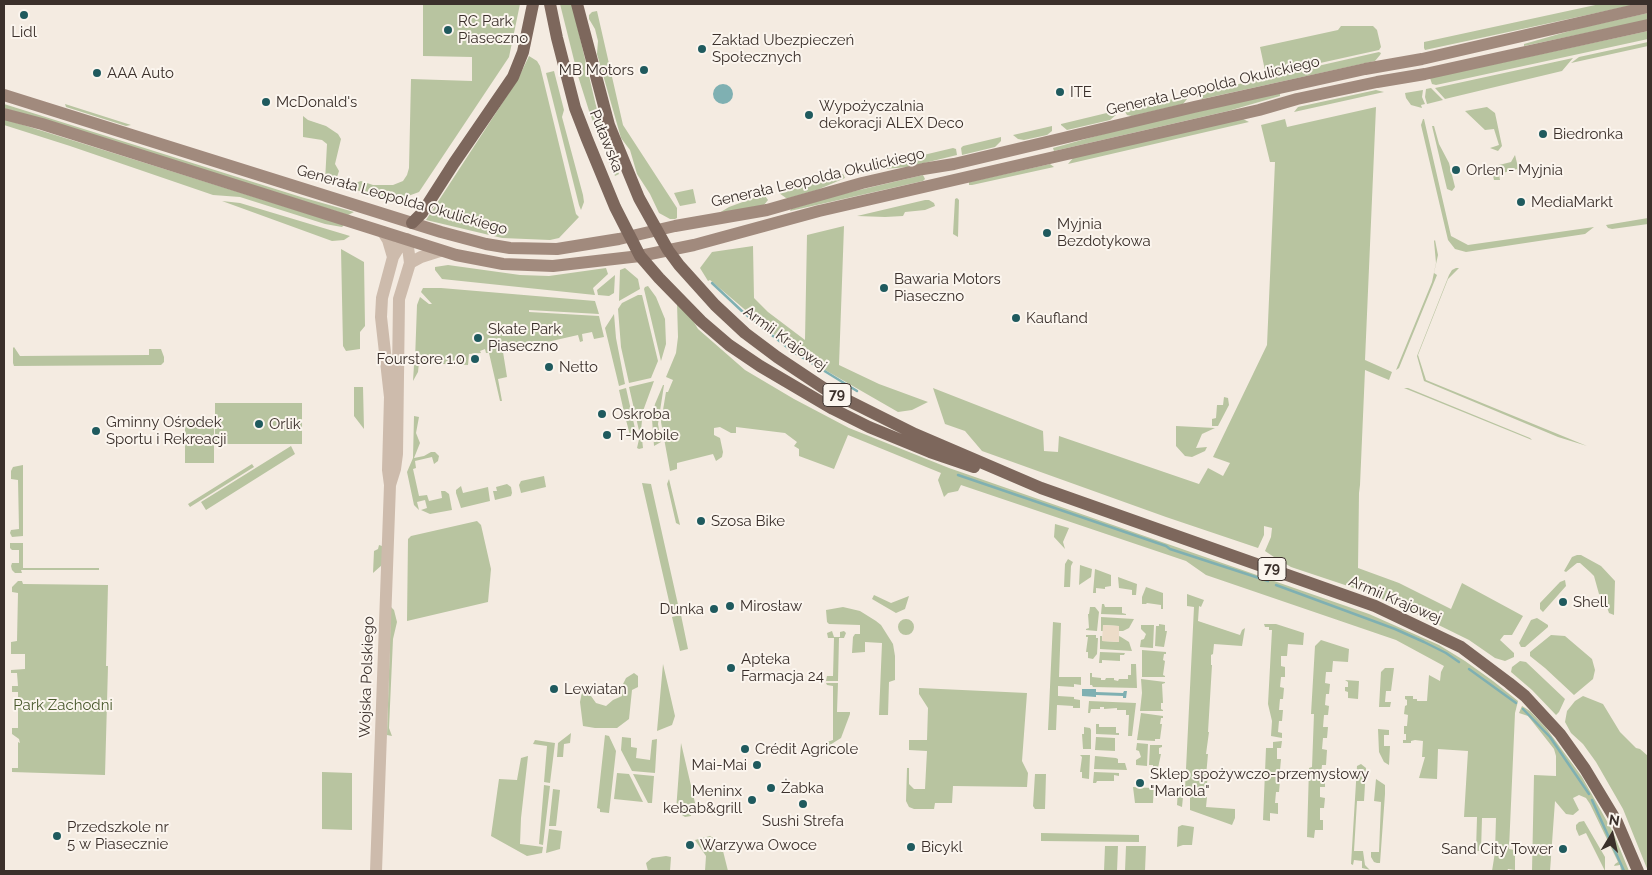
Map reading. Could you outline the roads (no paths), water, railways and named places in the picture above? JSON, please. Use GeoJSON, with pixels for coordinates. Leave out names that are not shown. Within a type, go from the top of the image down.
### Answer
{"type":"FeatureCollection","features":[{"type":"Feature","properties":{"kind":"main road"},"geometry":{"type":"LineString","coordinates":[[407,239],[412,223],[422,212],[513,77],[523,52],[533,4]]}},
{"type":"Feature","properties":{"kind":"main road","name":"Puławska"},"geometry":{"type":"LineString","coordinates":[[550,4],[556,38],[575,108],[615,207],[640,256],[659,278]]}},
{"type":"Feature","properties":{"kind":"main road","name":"Puławska"},"geometry":{"type":"LineString","coordinates":[[577,4],[615,142],[638,198],[668,250]]}},
{"type":"Feature","properties":{"kind":"main road","name":"Generała Leopolda Okulickiego"},"geometry":{"type":"LineString","coordinates":[[4,95],[441,232],[486,244],[526,250],[568,248],[767,210],[881,178],[954,164],[1194,107],[1365,69],[1422,59],[1648,7]]}},
{"type":"Feature","properties":{"kind":"main road"},"geometry":{"type":"LineString","coordinates":[[4,114],[407,239],[440,251],[480,261],[524,266],[553,266],[640,256],[711,241],[819,210],[1254,111],[1297,99],[1376,82],[1425,74],[1648,25]]}},
{"type":"Feature","properties":{"kind":"main road"},"geometry":{"type":"LineString","coordinates":[[407,239],[441,232]]}},
{"type":"Feature","properties":{"kind":"main road","name":"Armii Krajowej"},"geometry":{"type":"LineString","coordinates":[[668,250],[690,279],[745,333],[825,389],[884,419],[1041,488]]}},
{"type":"Feature","properties":{"kind":"main road","name":"Armii Krajowej"},"geometry":{"type":"LineString","coordinates":[[659,278],[700,321],[729,345],[832,409],[869,427],[930,452],[999,476],[1041,488],[1375,606],[1461,647],[1514,687],[1560,734],[1585,769],[1617,822],[1638,871]]}},
{"type":"Feature","properties":{"kind":"street"},"geometry":{"type":"LineString","coordinates":[[383,232],[388,240],[393,257]]}},
{"type":"Feature","properties":{"kind":"street","name":"Wojska Polskiego"},"geometry":{"type":"LineString","coordinates":[[376,871],[390,485],[388,470],[389,382],[381,317],[382,298],[393,257],[407,239],[410,263],[399,299],[396,454],[395,469],[390,485]]}},
{"type":"Feature","properties":{"kind":"street"},"geometry":{"type":"LineString","coordinates":[[410,263],[440,251]]}},
{"type":"Feature","properties":{"kind":"water"},"geometry":{"type":"Polygon","coordinates":[[[723,84],[730,87],[733,94],[730,101],[723,104],[716,101],[713,94],[716,87],[723,84]]]}},
{"type":"Feature","properties":{"kind":"water"},"geometry":{"type":"Polygon","coordinates":[[[1082,689],[1096,689],[1096,692],[1123,693],[1127,691],[1126,698],[1123,698],[1123,696],[1096,695],[1096,697],[1082,696],[1082,689]]]}},
{"type":"Feature","properties":{"kind":"waterway"},"geometry":{"type":"LineString","coordinates":[[712,283],[744,313],[792,351],[857,391]]}},
{"type":"Feature","properties":{"kind":"waterway"},"geometry":{"type":"LineString","coordinates":[[958,475],[1268,581]]}},
{"type":"Feature","properties":{"kind":"waterway"},"geometry":{"type":"LineString","coordinates":[[1276,585],[1395,629],[1446,653],[1459,662]]}},
{"type":"Feature","properties":{"kind":"waterway"},"geometry":{"type":"LineString","coordinates":[[1469,669],[1516,703]]}},
{"type":"Feature","properties":{"kind":"waterway"},"geometry":{"type":"LineString","coordinates":[[1523,709],[1550,737],[1589,794]]}},
{"type":"Feature","properties":{"kind":"waterway"},"geometry":{"type":"LineString","coordinates":[[1592,800],[1624,871]]}},
{"type":"Feature","properties":{"kind":"place","name":"Lidl"},"geometry":{"type":"Point","coordinates":[24,15]}},
{"type":"Feature","properties":{"kind":"place","name":"RC Park Piaseczno"},"geometry":{"type":"Point","coordinates":[448,30]}},
{"type":"Feature","properties":{"kind":"place","name":"Zakład Ubezpieczeń Społecznych"},"geometry":{"type":"Point","coordinates":[702,49]}},
{"type":"Feature","properties":{"kind":"place","name":"MB Motors"},"geometry":{"type":"Point","coordinates":[644,70]}},
{"type":"Feature","properties":{"kind":"place","name":"AAA Auto"},"geometry":{"type":"Point","coordinates":[97,73]}},
{"type":"Feature","properties":{"kind":"place","name":"ITE"},"geometry":{"type":"Point","coordinates":[1060,92]}},
{"type":"Feature","properties":{"kind":"place","name":"McDonald's"},"geometry":{"type":"Point","coordinates":[266,102]}},
{"type":"Feature","properties":{"kind":"place","name":"Wypożyczalnia dekoracji ALEX Deco"},"geometry":{"type":"Point","coordinates":[809,115]}},
{"type":"Feature","properties":{"kind":"place","name":"Biedronka"},"geometry":{"type":"Point","coordinates":[1543,134]}},
{"type":"Feature","properties":{"kind":"place","name":"Orlen - Myjnia"},"geometry":{"type":"Point","coordinates":[1456,170]}},
{"type":"Feature","properties":{"kind":"place","name":"MediaMarkt"},"geometry":{"type":"Point","coordinates":[1521,202]}},
{"type":"Feature","properties":{"kind":"place","name":"Myjnia Bezdotykowa"},"geometry":{"type":"Point","coordinates":[1047,233]}},
{"type":"Feature","properties":{"kind":"place","name":"Bawaria Motors Piaseczno"},"geometry":{"type":"Point","coordinates":[884,288]}},
{"type":"Feature","properties":{"kind":"place","name":"Kaufland"},"geometry":{"type":"Point","coordinates":[1016,318]}},
{"type":"Feature","properties":{"kind":"place","name":"Skate Park Piaseczno"},"geometry":{"type":"Point","coordinates":[478,338]}},
{"type":"Feature","properties":{"kind":"place","name":"Fourstore 1.0"},"geometry":{"type":"Point","coordinates":[475,359]}},
{"type":"Feature","properties":{"kind":"place","name":"Netto"},"geometry":{"type":"Point","coordinates":[549,367]}},
{"type":"Feature","properties":{"kind":"place","name":"Oskroba"},"geometry":{"type":"Point","coordinates":[602,414]}},
{"type":"Feature","properties":{"kind":"place","name":"Orlik"},"geometry":{"type":"Point","coordinates":[259,424]}},
{"type":"Feature","properties":{"kind":"place","name":"Gminny Ośrodek Sportu i Rekreacji"},"geometry":{"type":"Point","coordinates":[96,431]}},
{"type":"Feature","properties":{"kind":"place","name":"T-Mobile"},"geometry":{"type":"Point","coordinates":[607,435]}},
{"type":"Feature","properties":{"kind":"place","name":"Szosa Bike"},"geometry":{"type":"Point","coordinates":[701,521]}},
{"type":"Feature","properties":{"kind":"place","name":"Shell"},"geometry":{"type":"Point","coordinates":[1563,602]}},
{"type":"Feature","properties":{"kind":"place","name":"Mirosław"},"geometry":{"type":"Point","coordinates":[730,606]}},
{"type":"Feature","properties":{"kind":"place","name":"Dunka"},"geometry":{"type":"Point","coordinates":[714,609]}},
{"type":"Feature","properties":{"kind":"place","name":"Apteka Farmacja 24"},"geometry":{"type":"Point","coordinates":[731,668]}},
{"type":"Feature","properties":{"kind":"place","name":"Lewiatan"},"geometry":{"type":"Point","coordinates":[554,689]}},
{"type":"Feature","properties":{"kind":"place","name":"Crédit Agricole"},"geometry":{"type":"Point","coordinates":[745,749]}},
{"type":"Feature","properties":{"kind":"place","name":"Mai-Mai"},"geometry":{"type":"Point","coordinates":[757,765]}},
{"type":"Feature","properties":{"kind":"place","name":"Sklep spożywczo-przemysłowy \"Mariola\""},"geometry":{"type":"Point","coordinates":[1140,783]}},
{"type":"Feature","properties":{"kind":"place","name":"Żabka"},"geometry":{"type":"Point","coordinates":[771,788]}},
{"type":"Feature","properties":{"kind":"place","name":"Meninx kebab&grill"},"geometry":{"type":"Point","coordinates":[752,800]}},
{"type":"Feature","properties":{"kind":"place","name":"Sushi Strefa"},"geometry":{"type":"Point","coordinates":[803,804]}},
{"type":"Feature","properties":{"kind":"place","name":"Przedszkole nr 5 w Piasecznie"},"geometry":{"type":"Point","coordinates":[57,836]}},
{"type":"Feature","properties":{"kind":"place","name":"Warzywa Owoce"},"geometry":{"type":"Point","coordinates":[690,845]}},
{"type":"Feature","properties":{"kind":"place","name":"Bicykl"},"geometry":{"type":"Point","coordinates":[911,847]}},
{"type":"Feature","properties":{"kind":"place","name":"Sand City Tower"},"geometry":{"type":"Point","coordinates":[1563,849]}},
{"type":"Feature","properties":{"kind":"park label","name":"Park Zachodni"},"geometry":{"type":"Point","coordinates":[63,705]}}]}
